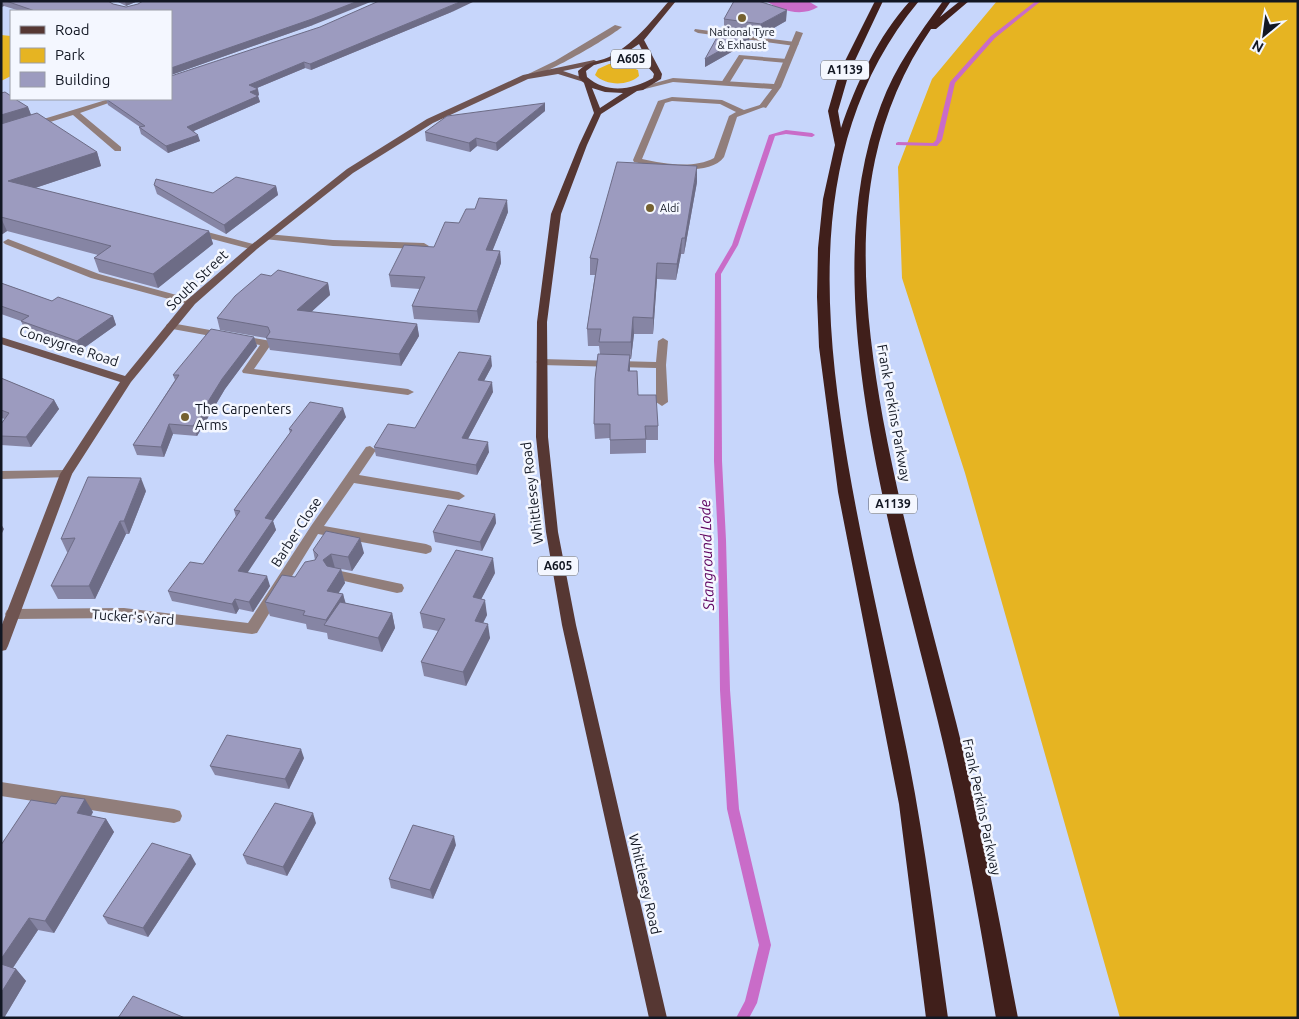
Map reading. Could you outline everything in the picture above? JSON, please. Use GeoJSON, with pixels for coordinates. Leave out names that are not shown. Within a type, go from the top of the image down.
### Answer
{"type":"FeatureCollection","features":[{"type":"Feature","properties":{"kind":"highway","name":"A1139"},"geometry":{"type":"LineString","coordinates":[[838,145],[833,111],[844,73],[879,1]]}},
{"type":"Feature","properties":{"kind":"highway","name":"A1139"},"geometry":{"type":"LineString","coordinates":[[916,1],[908,9],[888,38],[867,74],[838,145],[824,235],[822,293],[827,374],[846,502],[908,804],[937,1018]]}},
{"type":"Feature","properties":{"kind":"highway","name":"Frank Perkins Parkway"},"geometry":{"type":"LineString","coordinates":[[947,1],[916,42],[896,79],[871,149],[859,238],[860,295],[868,378],[893,504],[966,799],[1007,1018]]}},
{"type":"Feature","properties":{"kind":"highway","name":"A1139"},"geometry":{"type":"LineString","coordinates":[[916,42],[965,1]]}},
{"type":"Feature","properties":{"kind":"main road","name":"A605"},"geometry":{"type":"LineString","coordinates":[[613,58],[640,40],[674,1]]}},
{"type":"Feature","properties":{"kind":"main road","name":"A605"},"geometry":{"type":"LineString","coordinates":[[598,113],[657,79],[658,74],[655,67],[640,40]]}},
{"type":"Feature","properties":{"kind":"main road","name":"A605"},"geometry":{"type":"LineString","coordinates":[[585,83],[581,76],[581,71],[594,62],[613,58],[636,59],[655,67]]}},
{"type":"Feature","properties":{"kind":"main road"},"geometry":{"type":"LineString","coordinates":[[585,83],[608,90],[638,89]]}},
{"type":"Feature","properties":{"kind":"main road"},"geometry":{"type":"LineString","coordinates":[[585,83],[598,113]]}},
{"type":"Feature","properties":{"kind":"main road","name":"Whittlesey Road"},"geometry":{"type":"LineString","coordinates":[[598,113],[582,145],[556,214],[542,322],[542,437],[552,532],[569,625],[658,1018]]}},
{"type":"Feature","properties":{"kind":"street"},"geometry":{"type":"LineString","coordinates":[[526,77],[558,62],[618,27]]}},
{"type":"Feature","properties":{"kind":"street"},"geometry":{"type":"LineString","coordinates":[[698,31],[795,44]]}},
{"type":"Feature","properties":{"kind":"street"},"geometry":{"type":"LineString","coordinates":[[744,113],[722,102],[672,99],[662,101],[637,160],[674,165],[710,164],[718,159],[734,116],[744,113],[763,106],[777,87],[800,33]]}},
{"type":"Feature","properties":{"kind":"street"},"geometry":{"type":"LineString","coordinates":[[608,34],[617,37]]}},
{"type":"Feature","properties":{"kind":"street"},"geometry":{"type":"LineString","coordinates":[[725,83],[742,57],[787,61]]}},
{"type":"Feature","properties":{"kind":"street","name":"South Street"},"geometry":{"type":"LineString","coordinates":[[1,646],[66,474],[127,380],[191,302],[254,247],[350,171],[422,126],[526,77],[594,62]]}},
{"type":"Feature","properties":{"kind":"street"},"geometry":{"type":"LineString","coordinates":[[655,67],[673,80]]}},
{"type":"Feature","properties":{"kind":"street","name":"South Street"},"geometry":{"type":"LineString","coordinates":[[526,77],[558,72],[585,83]]}},
{"type":"Feature","properties":{"kind":"street"},"geometry":{"type":"LineString","coordinates":[[638,89],[673,80],[777,87]]}},
{"type":"Feature","properties":{"kind":"street"},"geometry":{"type":"LineString","coordinates":[[1,135],[113,100]]}},
{"type":"Feature","properties":{"kind":"street"},"geometry":{"type":"LineString","coordinates":[[74,112],[118,149]]}},
{"type":"Feature","properties":{"kind":"street"},"geometry":{"type":"LineString","coordinates":[[189,230],[254,247]]}},
{"type":"Feature","properties":{"kind":"street"},"geometry":{"type":"LineString","coordinates":[[267,237],[333,243],[424,246]]}},
{"type":"Feature","properties":{"kind":"street"},"geometry":{"type":"LineString","coordinates":[[8,242],[95,276],[191,302]]}},
{"type":"Feature","properties":{"kind":"street"},"geometry":{"type":"LineString","coordinates":[[171,326],[267,343],[247,371],[408,392]]}},
{"type":"Feature","properties":{"kind":"street","name":"Coneygree Road"},"geometry":{"type":"LineString","coordinates":[[1,340],[127,380]]}},
{"type":"Feature","properties":{"kind":"street"},"geometry":{"type":"LineString","coordinates":[[662,402],[661,364],[663,340]]}},
{"type":"Feature","properties":{"kind":"street"},"geometry":{"type":"LineString","coordinates":[[541,362],[661,364]]}},
{"type":"Feature","properties":{"kind":"street","name":"Barber Close"},"geometry":{"type":"LineString","coordinates":[[252,629],[315,529],[370,450]]}},
{"type":"Feature","properties":{"kind":"street"},"geometry":{"type":"LineString","coordinates":[[1,475],[66,474]]}},
{"type":"Feature","properties":{"kind":"street"},"geometry":{"type":"LineString","coordinates":[[350,478],[459,496]]}},
{"type":"Feature","properties":{"kind":"street"},"geometry":{"type":"LineString","coordinates":[[315,529],[426,549]]}},
{"type":"Feature","properties":{"kind":"street"},"geometry":{"type":"LineString","coordinates":[[292,566],[306,569]]}},
{"type":"Feature","properties":{"kind":"street"},"geometry":{"type":"LineString","coordinates":[[336,575],[397,588]]}},
{"type":"Feature","properties":{"kind":"street","name":"Tucker's Yard"},"geometry":{"type":"LineString","coordinates":[[12,614],[124,613],[252,629]]}},
{"type":"Feature","properties":{"kind":"street"},"geometry":{"type":"LineString","coordinates":[[1,789],[174,816]]}},
{"type":"Feature","properties":{"kind":"green space"},"geometry":{"type":"Polygon","coordinates":[[[997,1],[1298,1],[1298,1018],[1120,1018],[965,473],[902,278],[898,167],[932,79],[997,1]]]}},
{"type":"Feature","properties":{"kind":"green space"},"geometry":{"type":"Polygon","coordinates":[[[1,35],[10,36],[10,76],[1,81],[1,35]]]}},
{"type":"Feature","properties":{"kind":"green space"},"geometry":{"type":"Polygon","coordinates":[[[609,64],[623,64],[638,70],[639,76],[629,82],[611,83],[595,75],[598,69],[609,64]]]}},
{"type":"Feature","properties":{"kind":"shaded area"},"geometry":{"type":"Polygon","coordinates":[[[766,1],[808,1],[818,7],[805,12],[792,12],[778,8],[766,1]]]}},
{"type":"Feature","properties":{"kind":"building"},"geometry":{"type":"Polygon","coordinates":[[[6,1],[108,1],[126,7],[143,1],[358,1],[172,68],[172,10],[32,10],[6,1]]]}},
{"type":"Feature","properties":{"kind":"building"},"geometry":{"type":"Polygon","coordinates":[[[379,1],[462,1],[310,64],[304,62],[249,85],[258,89],[250,92],[258,96],[187,127],[198,135],[166,146],[139,127],[145,126],[107,100],[172,100],[172,76],[320,27],[379,1]]]}},
{"type":"Feature","properties":{"kind":"building"},"geometry":{"type":"Polygon","coordinates":[[[734,1],[758,1],[787,10],[761,24],[724,19],[734,1]]]}},
{"type":"Feature","properties":{"kind":"building"},"geometry":{"type":"Polygon","coordinates":[[[721,30],[750,34],[705,59],[721,30]]]}},
{"type":"Feature","properties":{"kind":"building"},"geometry":{"type":"Polygon","coordinates":[[[5,92],[10,95],[10,100],[17,100],[28,107],[1,115],[1,93],[5,92]]]}},
{"type":"Feature","properties":{"kind":"building"},"geometry":{"type":"Polygon","coordinates":[[[545,103],[496,143],[476,138],[469,143],[425,132],[447,116],[545,103]]]}},
{"type":"Feature","properties":{"kind":"building"},"geometry":{"type":"Polygon","coordinates":[[[37,113],[97,152],[8,181],[209,231],[153,274],[94,258],[111,246],[1,217],[1,124],[37,113]]]}},
{"type":"Feature","properties":{"kind":"building","name":"Aldi"},"geometry":{"type":"Polygon","coordinates":[[[617,162],[697,166],[685,238],[682,238],[677,264],[657,263],[653,318],[633,317],[631,342],[599,342],[601,329],[587,329],[598,259],[590,258],[617,162]]]}},
{"type":"Feature","properties":{"kind":"building"},"geometry":{"type":"Polygon","coordinates":[[[236,177],[276,186],[224,225],[154,185],[156,179],[213,193],[236,177]]]}},
{"type":"Feature","properties":{"kind":"building"},"geometry":{"type":"Polygon","coordinates":[[[479,198],[507,200],[486,250],[500,251],[477,311],[412,306],[425,277],[389,275],[404,245],[434,247],[445,222],[459,223],[466,209],[475,209],[479,198]]]}},
{"type":"Feature","properties":{"kind":"building"},"geometry":{"type":"Polygon","coordinates":[[[278,270],[328,283],[297,310],[417,324],[399,354],[266,338],[270,332],[268,327],[217,318],[235,296],[261,274],[271,276],[278,270]]]}},
{"type":"Feature","properties":{"kind":"building"},"geometry":{"type":"Polygon","coordinates":[[[1,283],[52,301],[58,297],[113,316],[77,341],[21,321],[29,316],[1,306],[1,283]]]}},
{"type":"Feature","properties":{"kind":"building"},"geometry":{"type":"Polygon","coordinates":[[[211,329],[254,337],[222,379],[193,426],[169,424],[161,447],[133,445],[179,375],[173,375],[211,329]]]}},
{"type":"Feature","properties":{"kind":"building"},"geometry":{"type":"Polygon","coordinates":[[[459,352],[491,356],[478,380],[492,382],[462,438],[488,442],[476,465],[374,447],[388,424],[415,428],[459,352]]]}},
{"type":"Feature","properties":{"kind":"building"},"geometry":{"type":"Polygon","coordinates":[[[598,354],[630,355],[628,371],[637,371],[638,395],[656,395],[658,426],[645,426],[646,439],[610,440],[610,424],[594,424],[595,379],[598,354]]]}},
{"type":"Feature","properties":{"kind":"building"},"geometry":{"type":"Polygon","coordinates":[[[1,378],[54,400],[26,437],[1,436],[1,424],[9,413],[1,410],[1,378]]]}},
{"type":"Feature","properties":{"kind":"building"},"geometry":{"type":"Polygon","coordinates":[[[310,402],[343,408],[265,518],[273,520],[238,571],[267,576],[249,602],[235,599],[232,604],[168,591],[190,562],[203,564],[240,511],[234,510],[292,430],[289,429],[310,402]]]}},
{"type":"Feature","properties":{"kind":"building"},"geometry":{"type":"Polygon","coordinates":[[[88,477],[141,478],[124,521],[120,521],[89,586],[51,586],[75,538],[61,539],[88,477]]]}},
{"type":"Feature","properties":{"kind":"building"},"geometry":{"type":"Polygon","coordinates":[[[448,505],[495,514],[480,542],[433,532],[448,505]]]}},
{"type":"Feature","properties":{"kind":"building"},"geometry":{"type":"Polygon","coordinates":[[[326,531],[360,538],[348,557],[331,554],[323,560],[327,566],[341,569],[327,591],[343,594],[326,620],[303,615],[305,611],[265,602],[282,575],[295,577],[305,562],[315,560],[318,555],[313,550],[326,531]]]}},
{"type":"Feature","properties":{"kind":"building"},"geometry":{"type":"Polygon","coordinates":[[[456,550],[493,558],[473,597],[485,600],[475,621],[488,624],[463,672],[421,662],[445,619],[420,613],[456,550]]]}},
{"type":"Feature","properties":{"kind":"building"},"geometry":{"type":"Polygon","coordinates":[[[340,602],[392,613],[378,638],[324,625],[340,602]]]}},
{"type":"Feature","properties":{"kind":"building"},"geometry":{"type":"Polygon","coordinates":[[[227,735],[301,749],[285,779],[210,766],[227,735]]]}},
{"type":"Feature","properties":{"kind":"building"},"geometry":{"type":"Polygon","coordinates":[[[61,796],[85,799],[77,813],[106,819],[45,921],[29,918],[1,959],[1,845],[31,800],[56,804],[61,796]]]}},
{"type":"Feature","properties":{"kind":"building"},"geometry":{"type":"Polygon","coordinates":[[[275,803],[313,813],[283,867],[243,855],[275,803]]]}},
{"type":"Feature","properties":{"kind":"building"},"geometry":{"type":"Polygon","coordinates":[[[413,825],[454,836],[430,890],[389,879],[413,825]]]}},
{"type":"Feature","properties":{"kind":"building"},"geometry":{"type":"Polygon","coordinates":[[[152,843],[191,855],[143,928],[103,916],[152,843]]]}},
{"type":"Feature","properties":{"kind":"building"},"geometry":{"type":"Polygon","coordinates":[[[1,964],[16,969],[1,993],[1,964]]]}},
{"type":"Feature","properties":{"kind":"building"},"geometry":{"type":"Polygon","coordinates":[[[133,996],[185,1018],[118,1018],[133,996]]]}},
{"type":"Feature","properties":{"kind":"waterway","name":"Stanground Lode"},"geometry":{"type":"LineString","coordinates":[[898,144],[935,145],[939,140],[952,83],[993,37],[1039,1]]}},
{"type":"Feature","properties":{"kind":"waterway","name":"Stanground Lode"},"geometry":{"type":"LineString","coordinates":[[742,1018],[751,1003],[765,945],[733,809],[725,690],[722,540],[718,461],[718,274],[735,245],[772,135],[786,132],[812,135]]}},
{"type":"Feature","properties":{"kind":"place","name":"National Tyre & Exhaust"},"geometry":{"type":"Point","coordinates":[742,18]}},
{"type":"Feature","properties":{"kind":"place","name":"Aldi"},"geometry":{"type":"Point","coordinates":[650,208]}},
{"type":"Feature","properties":{"kind":"place","name":"The Carpenters Arms"},"geometry":{"type":"Point","coordinates":[185,417]}}]}
